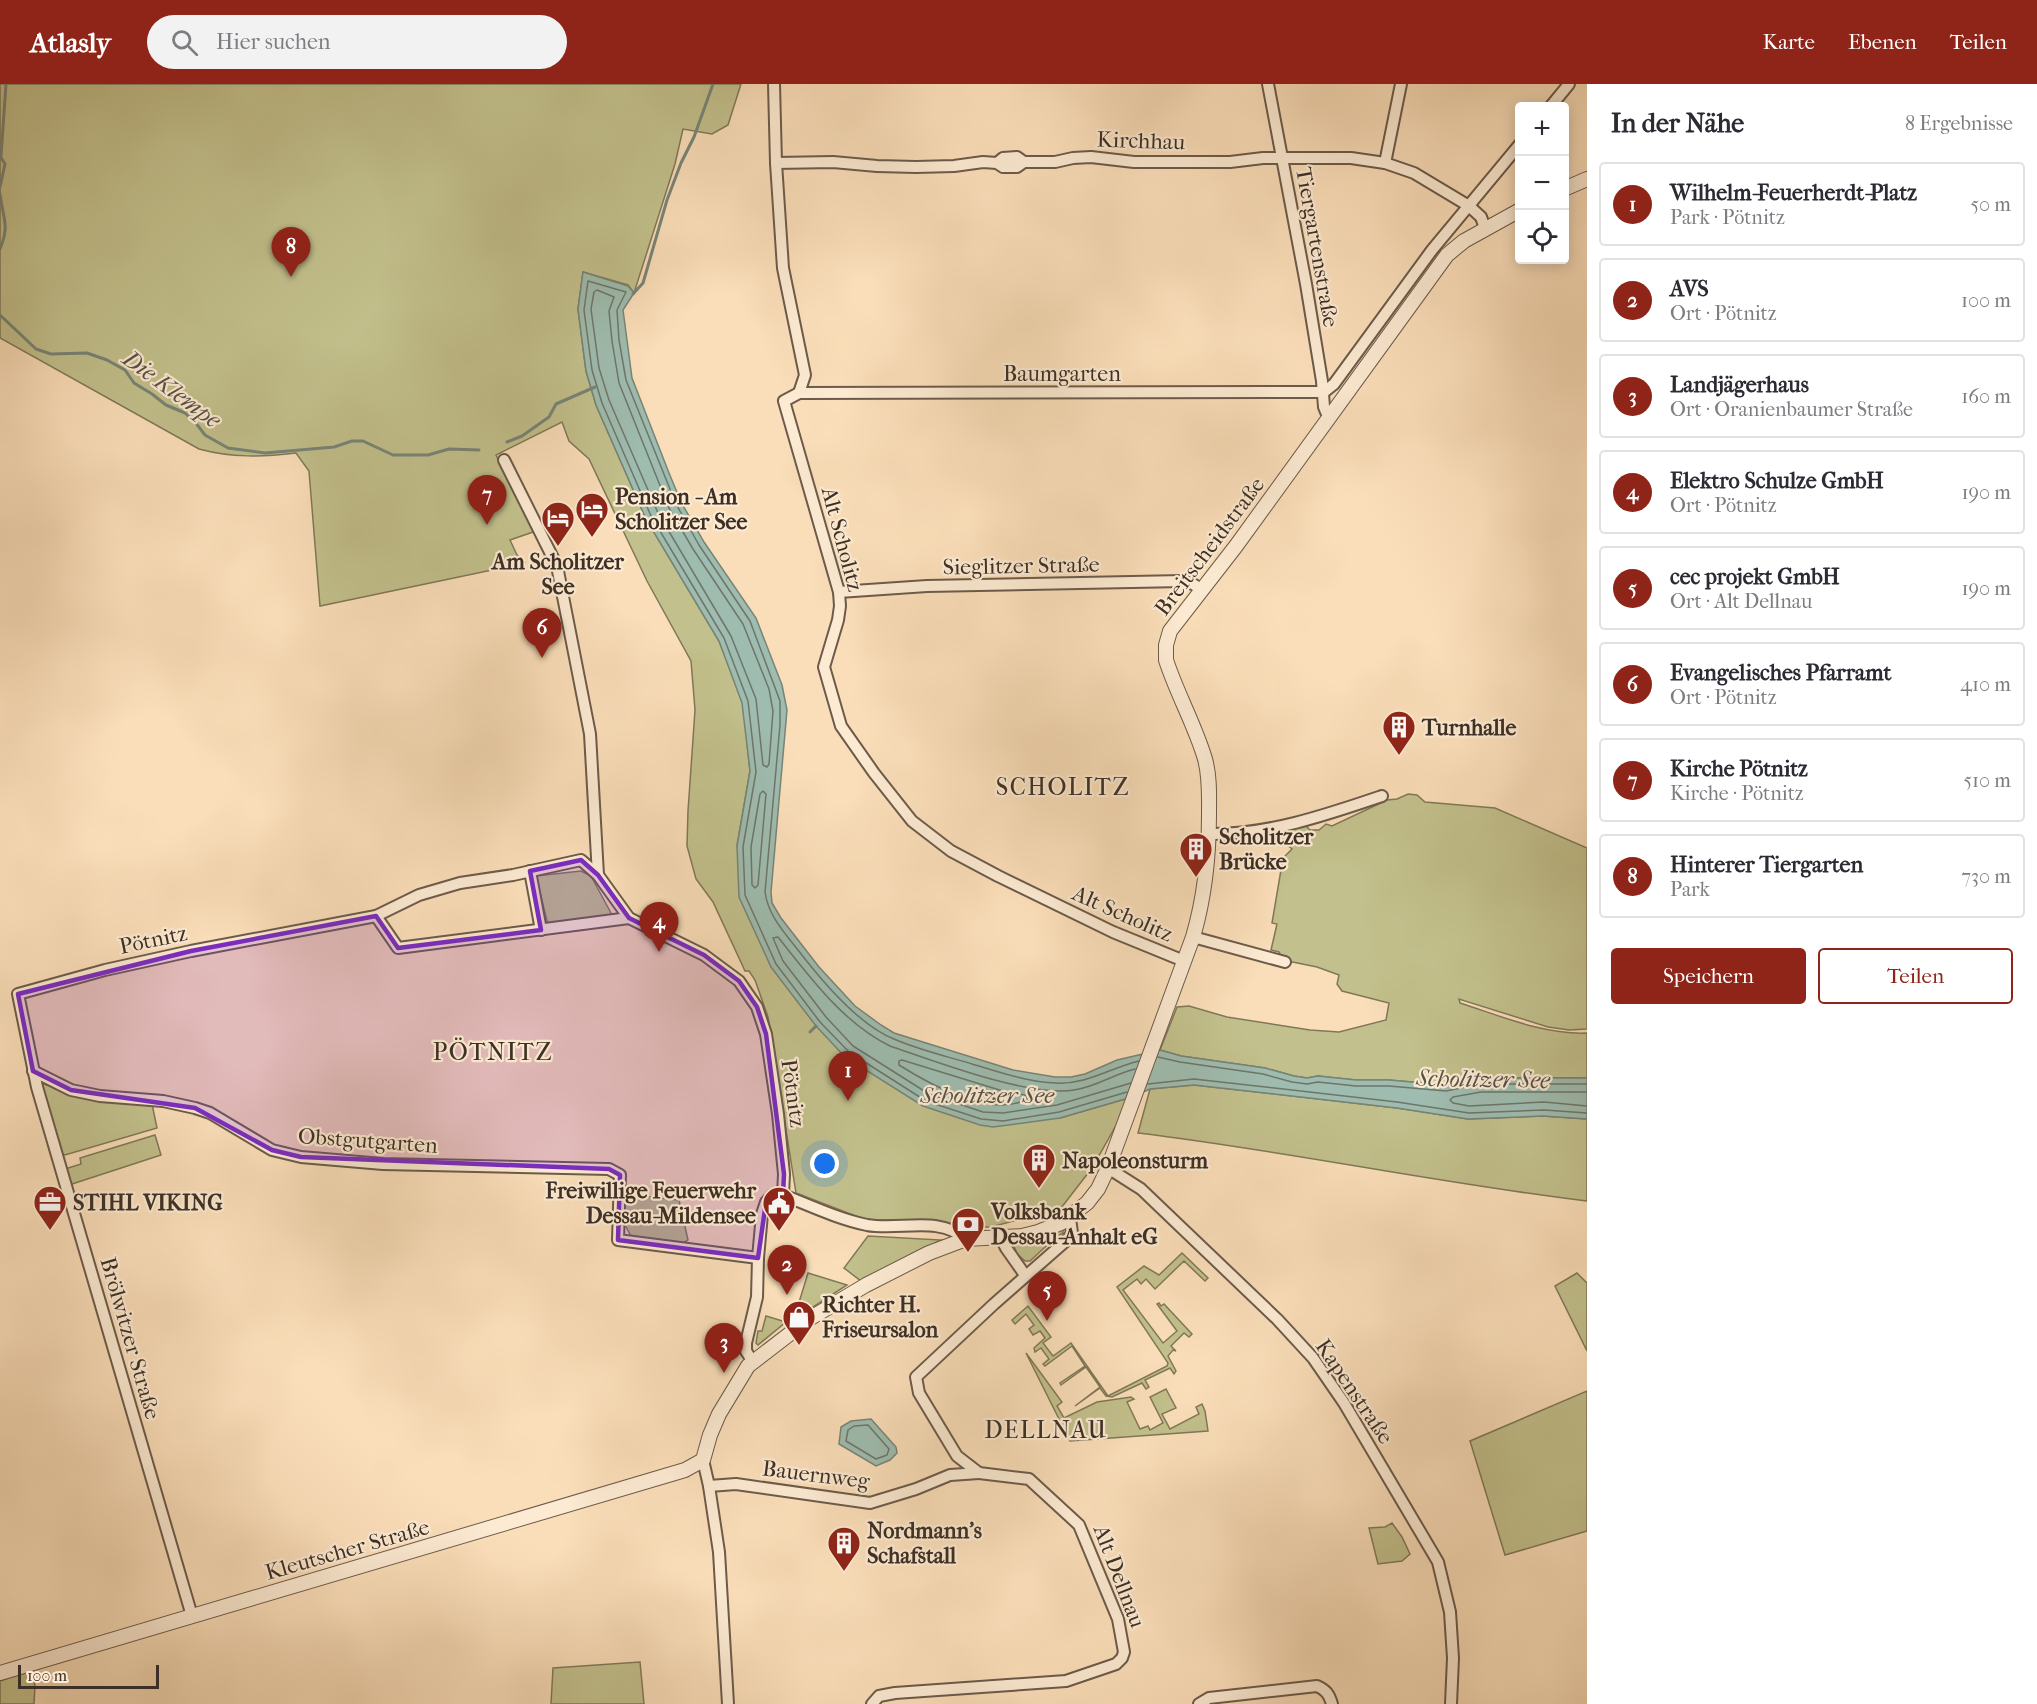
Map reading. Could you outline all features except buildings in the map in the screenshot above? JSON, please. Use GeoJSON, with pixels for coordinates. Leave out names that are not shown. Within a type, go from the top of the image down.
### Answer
{"type":"FeatureCollection","features":[{"type":"Feature","properties":{"kind":"street","name":"Alt Scholitz"},"geometry":{"type":"LineString","coordinates":[[774,84],[776,163],[783,268],[805,375],[800,393],[784,401],[839,592],[838,620],[824,667],[841,726],[912,821],[951,851],[1113,932],[1184,961]]}},
{"type":"Feature","properties":{"kind":"street","name":"Tiergartenstraße"},"geometry":{"type":"LineString","coordinates":[[1268,84],[1324,392],[1324,407],[1331,416]]}},
{"type":"Feature","properties":{"kind":"street"},"geometry":{"type":"LineString","coordinates":[[1385,163],[1401,84]]}},
{"type":"Feature","properties":{"kind":"street"},"geometry":{"type":"LineString","coordinates":[[1554,102],[1569,84]]}},
{"type":"Feature","properties":{"kind":"street"},"geometry":{"type":"LineString","coordinates":[[1324,392],[1335,384],[1432,250],[1515,150]]}},
{"type":"Feature","properties":{"kind":"street","name":"Kirchhau"},"geometry":{"type":"LineString","coordinates":[[776,163],[832,162],[954,166],[978,162],[997,163],[1004,167],[1017,166],[1024,162],[1091,157],[1134,162],[1351,158],[1385,163],[1414,173],[1469,207],[1480,218],[1485,228]]}},
{"type":"Feature","properties":{"kind":"street"},"geometry":{"type":"LineString","coordinates":[[1569,187],[1587,179]]}},
{"type":"Feature","properties":{"kind":"street","name":"Breitscheidstraße"},"geometry":{"type":"LineString","coordinates":[[1108,1168],[1193,937],[1202,906],[1209,834],[1207,766],[1168,668],[1165,653],[1167,638],[1173,625],[1236,546],[1440,264],[1464,241],[1515,213]]}},
{"type":"Feature","properties":{"kind":"street","name":"Baumgarten"},"geometry":{"type":"LineString","coordinates":[[800,393],[1324,392]]}},
{"type":"Feature","properties":{"kind":"street"},"geometry":{"type":"LineString","coordinates":[[504,460],[557,566],[590,734],[598,875]]}},
{"type":"Feature","properties":{"kind":"street","name":"Sieglitzer Straße"},"geometry":{"type":"LineString","coordinates":[[839,592],[927,586],[1183,581],[1202,590]]}},
{"type":"Feature","properties":{"kind":"street"},"geometry":{"type":"LineString","coordinates":[[1209,834],[1250,832],[1324,816],[1382,796]]}},
{"type":"Feature","properties":{"kind":"street","name":"Pötnitz"},"geometry":{"type":"LineString","coordinates":[[33,1071],[18,994],[105,970],[191,951],[376,916],[419,895],[460,883],[581,860],[598,875],[629,918],[704,955],[739,981],[757,1007],[766,1034],[778,1114],[784,1174],[783,1195]]}},
{"type":"Feature","properties":{"kind":"street"},"geometry":{"type":"LineString","coordinates":[[530,871],[541,930]]}},
{"type":"Feature","properties":{"kind":"street"},"geometry":{"type":"LineString","coordinates":[[376,916],[398,948],[629,918]]}},
{"type":"Feature","properties":{"kind":"street"},"geometry":{"type":"LineString","coordinates":[[1193,937],[1285,962]]}},
{"type":"Feature","properties":{"kind":"street","name":"Obstgutgarten"},"geometry":{"type":"LineString","coordinates":[[33,1071],[71,1090],[100,1096],[163,1101],[195,1107],[210,1113],[272,1150],[300,1157],[383,1164],[609,1169],[620,1176],[618,1240],[758,1258]]}},
{"type":"Feature","properties":{"kind":"street","name":"Brölwitzer Straße"},"geometry":{"type":"LineString","coordinates":[[33,1071],[192,1616]]}},
{"type":"Feature","properties":{"kind":"street"},"geometry":{"type":"LineString","coordinates":[[728,1704],[719,1552],[710,1486],[703,1460],[719,1414],[741,1377],[753,1362],[809,1319],[866,1285],[929,1253],[966,1239],[1001,1238],[1038,1232],[1070,1218],[1087,1203],[1098,1189],[1108,1168]]}},
{"type":"Feature","properties":{"kind":"street","name":"Kapenstraße"},"geometry":{"type":"LineString","coordinates":[[1108,1168],[1141,1189],[1269,1311],[1313,1358],[1344,1403],[1438,1562],[1450,1612],[1453,1658],[1451,1704]]}},
{"type":"Feature","properties":{"kind":"street"},"geometry":{"type":"LineString","coordinates":[[753,1362],[746,1351],[746,1343],[757,1297],[762,1214],[766,1202],[773,1195],[783,1195],[869,1225],[917,1225],[944,1228],[957,1232],[966,1239]]}},
{"type":"Feature","properties":{"kind":"street"},"geometry":{"type":"LineString","coordinates":[[979,1473],[957,1456],[919,1393],[916,1377],[1025,1275],[1068,1239],[1072,1233],[1070,1218]]}},
{"type":"Feature","properties":{"kind":"street"},"geometry":{"type":"LineString","coordinates":[[1001,1238],[1025,1275]]}},
{"type":"Feature","properties":{"kind":"street"},"geometry":{"type":"LineString","coordinates":[[950,1475],[957,1456]]}},
{"type":"Feature","properties":{"kind":"street","name":"Kleutscher Straße"},"geometry":{"type":"LineString","coordinates":[[0,1673],[666,1477],[703,1460]]}},
{"type":"Feature","properties":{"kind":"street","name":"Bauernweg"},"geometry":{"type":"LineString","coordinates":[[710,1486],[736,1484],[870,1503],[916,1489],[950,1475],[979,1473]]}},
{"type":"Feature","properties":{"kind":"street","name":"Alt Dellnau"},"geometry":{"type":"LineString","coordinates":[[872,1704],[879,1696],[895,1693],[1066,1681],[1116,1664],[1122,1658],[1124,1652],[1118,1619],[1079,1526],[1029,1479],[979,1473]]}},
{"type":"Feature","properties":{"kind":"street"},"geometry":{"type":"LineString","coordinates":[[1199,1704],[1209,1698],[1317,1686],[1329,1695],[1332,1704]]}},
{"type":"Feature","properties":{"kind":"highlighted area"},"geometry":{"type":"Polygon","coordinates":[[[581,860],[598,875],[629,918],[704,955],[739,981],[757,1007],[766,1034],[784,1174],[783,1195],[773,1195],[766,1202],[758,1258],[618,1240],[620,1175],[609,1169],[301,1157],[272,1150],[195,1108],[71,1090],[33,1071],[18,994],[191,951],[376,916],[398,948],[541,930],[530,871],[581,860]]]}},
{"type":"Feature","properties":{"kind":"shaded area"},"geometry":{"type":"Polygon","coordinates":[[[0,84],[741,84],[728,125],[712,134],[683,129],[675,164],[634,293],[628,285],[583,272],[578,309],[586,371],[596,405],[646,519],[719,641],[743,703],[750,771],[737,846],[816,1026],[1060,1118],[1132,1097],[1092,1168],[1061,1208],[991,1227],[953,1227],[925,1220],[866,1220],[796,1193],[768,1017],[755,980],[749,971],[745,971],[713,902],[696,879],[687,846],[695,710],[691,661],[647,581],[589,459],[569,441],[562,422],[496,455],[536,531],[510,540],[517,555],[525,562],[320,606],[309,471],[296,453],[247,456],[199,449],[0,338],[0,84]]]}},
{"type":"Feature","properties":{"kind":"shaded area"},"geometry":{"type":"Polygon","coordinates":[[[1408,794],[1417,795],[1425,802],[1495,808],[1587,848],[1587,1029],[1569,1030],[1548,1027],[1459,999],[1460,1003],[1523,1024],[1555,1031],[1587,1033],[1587,1078],[1479,1078],[1446,1085],[1318,1076],[1307,1078],[1265,1068],[1181,1056],[1160,1050],[1177,1007],[1189,1006],[1227,1017],[1310,1030],[1339,1032],[1386,1020],[1389,1003],[1342,991],[1337,984],[1339,975],[1317,967],[1283,960],[1279,952],[1271,950],[1277,924],[1272,923],[1283,858],[1292,849],[1285,843],[1264,842],[1261,837],[1265,833],[1281,834],[1305,825],[1310,830],[1319,830],[1326,824],[1332,826],[1387,800],[1408,794]]]}},
{"type":"Feature","properties":{"kind":"shaded area"},"geometry":{"type":"Polygon","coordinates":[[[581,871],[591,876],[611,913],[610,917],[550,924],[547,921],[536,876],[581,871]]]}},
{"type":"Feature","properties":{"kind":"shaded area"},"geometry":{"type":"Polygon","coordinates":[[[44,1084],[76,1095],[152,1104],[157,1128],[65,1155],[58,1150],[39,1086],[44,1084]]]}},
{"type":"Feature","properties":{"kind":"shaded area"},"geometry":{"type":"Polygon","coordinates":[[[1194,1085],[1397,1108],[1468,1119],[1543,1116],[1587,1119],[1587,1201],[1138,1133],[1150,1089],[1194,1085]]]}},
{"type":"Feature","properties":{"kind":"shaded area"},"geometry":{"type":"Polygon","coordinates":[[[155,1135],[161,1155],[69,1185],[65,1169],[81,1164],[80,1158],[155,1135]]]}},
{"type":"Feature","properties":{"kind":"shaded area"},"geometry":{"type":"Polygon","coordinates":[[[624,1194],[679,1200],[688,1240],[683,1243],[631,1236],[624,1223],[624,1194]]]}},
{"type":"Feature","properties":{"kind":"shaded area"},"geometry":{"type":"Polygon","coordinates":[[[1063,1229],[1063,1233],[1030,1261],[1025,1261],[1017,1254],[1014,1246],[1016,1242],[1063,1229]]]}},
{"type":"Feature","properties":{"kind":"shaded area"},"geometry":{"type":"Polygon","coordinates":[[[868,1236],[941,1240],[861,1281],[844,1268],[868,1236]]]}},
{"type":"Feature","properties":{"kind":"shaded area"},"geometry":{"type":"Polygon","coordinates":[[[1182,1253],[1208,1278],[1205,1281],[1184,1261],[1155,1289],[1146,1279],[1141,1284],[1137,1279],[1123,1290],[1163,1343],[1177,1331],[1157,1304],[1159,1303],[1161,1306],[1164,1304],[1192,1334],[1189,1337],[1184,1333],[1171,1346],[1176,1351],[1173,1350],[1168,1356],[1176,1371],[1174,1374],[1170,1368],[1145,1380],[1149,1387],[1146,1389],[1142,1383],[1112,1397],[1106,1396],[1100,1388],[1075,1406],[1100,1387],[1086,1367],[1061,1385],[1060,1383],[1085,1366],[1072,1346],[1045,1366],[1043,1364],[1049,1359],[1041,1348],[1035,1352],[1034,1348],[1045,1338],[1040,1331],[1033,1335],[1029,1329],[1034,1325],[1026,1314],[1015,1324],[1012,1320],[1028,1306],[1051,1337],[1043,1343],[1053,1356],[1071,1343],[1108,1396],[1167,1366],[1168,1363],[1117,1287],[1144,1266],[1159,1275],[1182,1253]]]}},
{"type":"Feature","properties":{"kind":"shaded area"},"geometry":{"type":"Polygon","coordinates":[[[808,1273],[847,1285],[807,1311],[797,1309],[808,1273]]]}},
{"type":"Feature","properties":{"kind":"shaded area"},"geometry":{"type":"Polygon","coordinates":[[[1577,1273],[1587,1283],[1587,1351],[1555,1286],[1577,1273]]]}},
{"type":"Feature","properties":{"kind":"shaded area"},"geometry":{"type":"Polygon","coordinates":[[[766,1316],[786,1322],[758,1345],[756,1343],[758,1331],[762,1331],[766,1316]]]}},
{"type":"Feature","properties":{"kind":"shaded area"},"geometry":{"type":"Polygon","coordinates":[[[1026,1353],[1062,1402],[1057,1406],[1064,1418],[1097,1402],[1131,1397],[1134,1399],[1127,1402],[1140,1429],[1148,1426],[1150,1430],[1163,1423],[1150,1397],[1166,1389],[1176,1408],[1162,1414],[1170,1429],[1199,1414],[1196,1407],[1202,1404],[1208,1431],[1070,1441],[1026,1353]]]}},
{"type":"Feature","properties":{"kind":"shaded area"},"geometry":{"type":"Polygon","coordinates":[[[1587,1391],[1587,1531],[1505,1555],[1470,1441],[1587,1391]]]}},
{"type":"Feature","properties":{"kind":"shaded area"},"geometry":{"type":"Polygon","coordinates":[[[1392,1523],[1410,1554],[1402,1561],[1378,1564],[1369,1528],[1385,1527],[1392,1523]]]}},
{"type":"Feature","properties":{"kind":"shaded area"},"geometry":{"type":"Polygon","coordinates":[[[640,1662],[644,1704],[551,1704],[553,1668],[640,1662]]]}},
{"type":"Feature","properties":{"kind":"shaded area"},"geometry":{"type":"Polygon","coordinates":[[[32,1668],[35,1686],[34,1704],[0,1704],[0,1681],[20,1674],[23,1669],[32,1668]]]}},
{"type":"Feature","properties":{"kind":"water","name":"Scholitzer See"},"geometry":{"type":"Polygon","coordinates":[[[583,272],[628,286],[634,293],[623,310],[632,378],[681,502],[704,542],[756,618],[782,685],[787,710],[771,892],[772,903],[819,967],[855,1006],[894,1033],[1013,1070],[1055,1077],[1085,1074],[1117,1060],[1160,1050],[1181,1056],[1265,1068],[1307,1078],[1318,1076],[1446,1085],[1479,1078],[1587,1078],[1587,1119],[1543,1116],[1468,1119],[1397,1108],[1194,1085],[1150,1089],[1132,1097],[1060,1118],[993,1127],[980,1125],[923,1106],[845,1057],[816,1026],[771,967],[739,897],[737,846],[750,771],[742,703],[719,641],[646,519],[596,405],[586,371],[578,309],[583,272]]]}},
{"type":"Feature","properties":{"kind":"water"},"geometry":{"type":"Polygon","coordinates":[[[871,1419],[896,1447],[897,1453],[890,1460],[876,1466],[839,1444],[841,1427],[851,1421],[871,1419]]]}},
{"type":"Feature","properties":{"kind":"waterway"},"geometry":{"type":"LineString","coordinates":[[1,156],[6,84]]}},
{"type":"Feature","properties":{"kind":"waterway"},"geometry":{"type":"LineString","coordinates":[[633,294],[643,283],[667,200],[694,137],[713,84]]}},
{"type":"Feature","properties":{"kind":"waterway","name":"Die Klempe"},"geometry":{"type":"LineString","coordinates":[[0,156],[5,164],[0,187]]}},
{"type":"Feature","properties":{"kind":"waterway","name":"Die Klempe"},"geometry":{"type":"LineString","coordinates":[[0,194],[5,222],[5,234],[0,249]]}},
{"type":"Feature","properties":{"kind":"waterway","name":"Die Klempe"},"geometry":{"type":"LineString","coordinates":[[0,315],[36,349],[51,354],[87,353],[125,370],[134,383],[166,405],[185,413],[205,435],[228,448],[265,453],[334,447],[352,441],[363,441],[393,455],[428,455],[449,449],[479,450]]}},
{"type":"Feature","properties":{"kind":"waterway","name":"Die Klempe"},"geometry":{"type":"LineString","coordinates":[[507,442],[522,436],[549,417],[556,404],[595,387]]}},
{"type":"Feature","properties":{"kind":"waterway"},"geometry":{"type":"LineString","coordinates":[[810,1032],[816,1026]]}},
{"type":"Feature","properties":{"kind":"place","name":"Hinterer Tiergarten"},"geometry":{"type":"Point","coordinates":[291,277]}},
{"type":"Feature","properties":{"kind":"place","name":"Kirche Pötnitz"},"geometry":{"type":"Point","coordinates":[487,525]}},
{"type":"Feature","properties":{"kind":"place","name":"Pension - Am Scholitzer See"},"geometry":{"type":"Point","coordinates":[592,538]}},
{"type":"Feature","properties":{"kind":"place","name":"Am Scholitzer See"},"geometry":{"type":"Point","coordinates":[558,547]}},
{"type":"Feature","properties":{"kind":"place","name":"Evangelisches Pfarramt"},"geometry":{"type":"Point","coordinates":[542,658]}},
{"type":"Feature","properties":{"kind":"place","name":"Turnhalle"},"geometry":{"type":"Point","coordinates":[1399,756]}},
{"type":"Feature","properties":{"kind":"place","name":"Scholitzer Brücke"},"geometry":{"type":"Point","coordinates":[1196,878]}},
{"type":"Feature","properties":{"kind":"place","name":"Elektro Schulze GmbH"},"geometry":{"type":"Point","coordinates":[659,952]}},
{"type":"Feature","properties":{"kind":"place","name":"Wilhelm-Feuerherdt-Platz"},"geometry":{"type":"Point","coordinates":[848,1101]}},
{"type":"Feature","properties":{"kind":"place","name":"Napoleonsturm"},"geometry":{"type":"Point","coordinates":[1039,1189]}},
{"type":"Feature","properties":{"kind":"place","name":"STIHL VIKING"},"geometry":{"type":"Point","coordinates":[50,1231]}},
{"type":"Feature","properties":{"kind":"place","name":"Freiwillige Feuerwehr Dessau-Mildensee"},"geometry":{"type":"Point","coordinates":[779,1232]}},
{"type":"Feature","properties":{"kind":"place","name":"Volksbank Dessau-Anhalt eG"},"geometry":{"type":"Point","coordinates":[968,1253]}},
{"type":"Feature","properties":{"kind":"place","name":"AVS"},"geometry":{"type":"Point","coordinates":[787,1295]}},
{"type":"Feature","properties":{"kind":"place","name":"cec projekt GmbH"},"geometry":{"type":"Point","coordinates":[1047,1321]}},
{"type":"Feature","properties":{"kind":"place","name":"Richter H. Friseursalon"},"geometry":{"type":"Point","coordinates":[799,1346]}},
{"type":"Feature","properties":{"kind":"place","name":"Landjägerhaus"},"geometry":{"type":"Point","coordinates":[724,1373]}},
{"type":"Feature","properties":{"kind":"place","name":"Nordmann's Schafstall"},"geometry":{"type":"Point","coordinates":[844,1572]}},
{"type":"Feature","properties":{"kind":"district","name":"SCHOLITZ"},"geometry":{"type":"Point","coordinates":[1063,787]}},
{"type":"Feature","properties":{"kind":"district","name":"PÖTNITZ"},"geometry":{"type":"Point","coordinates":[493,1052]}},
{"type":"Feature","properties":{"kind":"district","name":"DELLNAU"},"geometry":{"type":"Point","coordinates":[1046,1430]}}]}
